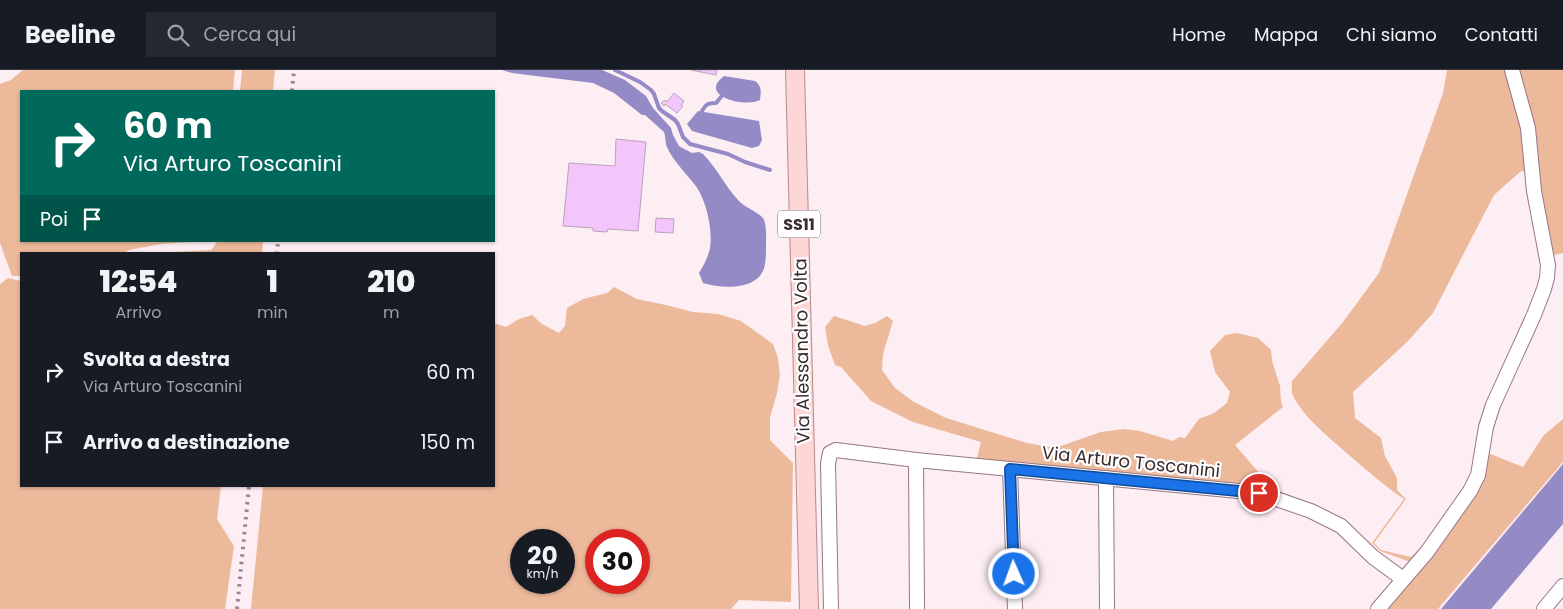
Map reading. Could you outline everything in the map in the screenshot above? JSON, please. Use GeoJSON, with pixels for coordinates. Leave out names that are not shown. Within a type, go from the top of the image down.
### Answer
{"type":"FeatureCollection","features":[{"type":"Feature","properties":{"kind":"main road","name":"Via Alessandro Volta"},"geometry":{"type":"LineString","coordinates":[[795,70],[808,609]]}},
{"type":"Feature","properties":{"kind":"street"},"geometry":{"type":"LineString","coordinates":[[1378,609],[1427,552],[1470,491],[1478,475],[1486,427],[1493,405],[1537,306],[1547,278],[1548,265],[1534,191],[1528,128],[1512,70]]}},
{"type":"Feature","properties":{"kind":"street","name":"Via Arturo Toscanini"},"geometry":{"type":"LineString","coordinates":[[830,453],[836,450],[843,450],[916,460],[1259,493],[1311,511],[1341,526],[1373,557],[1403,580]]}},
{"type":"Feature","properties":{"kind":"street","name":"Via Alessandro Volta"},"geometry":{"type":"LineString","coordinates":[[830,453],[828,464],[831,609]]}},
{"type":"Feature","properties":{"kind":"street"},"geometry":{"type":"LineString","coordinates":[[916,460],[917,609]]}},
{"type":"Feature","properties":{"kind":"street"},"geometry":{"type":"LineString","coordinates":[[1010,469],[1015,609]]}},
{"type":"Feature","properties":{"kind":"street"},"geometry":{"type":"LineString","coordinates":[[1106,478],[1106,609]]}},
{"type":"Feature","properties":{"kind":"street"},"geometry":{"type":"LineString","coordinates":[[808,572],[830,570]]}},
{"type":"Feature","properties":{"kind":"street"},"geometry":{"type":"LineString","coordinates":[[1544,609],[1563,586]]}},
{"type":"Feature","properties":{"kind":"shaded area"},"geometry":{"type":"Polygon","coordinates":[[[23,70],[235,70],[233,90],[20,90],[20,242],[191,242],[161,244],[126,252],[20,252],[20,276],[12,276],[0,243],[0,84],[11,80],[23,70]]]}},
{"type":"Feature","properties":{"kind":"shaded area"},"geometry":{"type":"Polygon","coordinates":[[[242,70],[275,70],[273,90],[240,90],[242,70]]]}},
{"type":"Feature","properties":{"kind":"shaded area"},"geometry":{"type":"Polygon","coordinates":[[[502,70],[602,70],[625,80],[646,96],[653,108],[671,128],[679,146],[692,153],[699,152],[703,154],[738,200],[763,218],[766,228],[766,252],[762,273],[756,279],[740,286],[730,287],[703,283],[699,273],[708,255],[711,240],[705,206],[699,191],[676,162],[666,145],[664,132],[645,115],[642,115],[614,93],[593,83],[512,73],[502,70]]]}},
{"type":"Feature","properties":{"kind":"shaded area"},"geometry":{"type":"Polygon","coordinates":[[[1447,70],[1563,70],[1563,253],[1554,255],[1550,291],[1497,408],[1489,436],[1488,453],[1523,467],[1543,436],[1563,419],[1563,462],[1438,609],[1380,609],[1419,565],[1380,551],[1372,543],[1404,499],[1369,472],[1311,420],[1293,396],[1292,381],[1343,322],[1379,273],[1443,93],[1447,70]],[[1529,169],[1520,172],[1494,195],[1433,313],[1408,341],[1353,392],[1355,418],[1381,438],[1385,456],[1397,478],[1397,490],[1406,499],[1374,543],[1381,550],[1411,557],[1428,542],[1466,489],[1542,280],[1543,258],[1529,169]]]}},
{"type":"Feature","properties":{"kind":"shaded area"},"geometry":{"type":"Polygon","coordinates":[[[724,76],[755,81],[760,87],[760,100],[753,102],[735,101],[720,94],[716,89],[717,83],[724,76]]]}},
{"type":"Feature","properties":{"kind":"shaded area"},"geometry":{"type":"Polygon","coordinates":[[[698,111],[759,121],[762,140],[759,146],[752,148],[692,131],[687,124],[698,111]]]}},
{"type":"Feature","properties":{"kind":"shaded area"},"geometry":{"type":"Polygon","coordinates":[[[217,242],[263,242],[262,252],[174,252],[211,250],[217,242]]]}},
{"type":"Feature","properties":{"kind":"shaded area"},"geometry":{"type":"Polygon","coordinates":[[[8,278],[20,281],[20,487],[221,487],[217,519],[234,546],[225,609],[0,609],[0,284],[8,278]]]}},
{"type":"Feature","properties":{"kind":"shaded area"},"geometry":{"type":"Polygon","coordinates":[[[614,287],[637,299],[693,312],[718,314],[741,321],[773,344],[778,358],[780,375],[770,417],[770,440],[793,463],[791,602],[739,600],[731,609],[251,609],[263,487],[495,487],[495,323],[506,327],[519,319],[532,315],[542,324],[559,333],[565,326],[567,308],[583,299],[607,293],[614,287]]]}},
{"type":"Feature","properties":{"kind":"shaded area"},"geometry":{"type":"Polygon","coordinates":[[[834,316],[865,326],[887,316],[893,321],[883,354],[882,370],[895,388],[914,402],[946,418],[1027,443],[1055,448],[1101,432],[1124,429],[1140,431],[1173,441],[1179,437],[1185,438],[1199,419],[1214,413],[1227,403],[1230,392],[1215,372],[1210,351],[1225,335],[1237,333],[1258,338],[1271,350],[1283,407],[1235,445],[1272,488],[1270,490],[1253,485],[1230,485],[976,462],[981,442],[913,422],[871,401],[841,367],[835,365],[828,345],[825,327],[834,316]]]}},
{"type":"Feature","properties":{"kind":"shaded area"},"geometry":{"type":"Polygon","coordinates":[[[1563,464],[1563,524],[1491,609],[1441,609],[1563,464]]]}},
{"type":"Feature","properties":{"kind":"building"},"geometry":{"type":"Polygon","coordinates":[[[691,70],[717,70],[716,75],[691,70]]]}},
{"type":"Feature","properties":{"kind":"building"},"geometry":{"type":"Polygon","coordinates":[[[674,93],[684,101],[681,105],[683,106],[677,113],[661,103],[665,100],[667,102],[674,93]]]}},
{"type":"Feature","properties":{"kind":"building"},"geometry":{"type":"Polygon","coordinates":[[[616,139],[646,142],[638,231],[608,229],[607,232],[593,231],[593,228],[563,226],[569,163],[615,166],[616,139]]]}},
{"type":"Feature","properties":{"kind":"building"},"geometry":{"type":"Polygon","coordinates":[[[656,218],[674,219],[673,233],[655,232],[656,218]]]}},
{"type":"Feature","properties":{"kind":"waterway"},"geometry":{"type":"LineString","coordinates":[[615,70],[640,82],[651,90],[659,108],[675,120],[683,137],[690,144],[728,154],[770,170]]}},
{"type":"Feature","properties":{"kind":"waterway"},"geometry":{"type":"LineString","coordinates":[[702,111],[706,105],[716,103],[721,97]]}},
{"type":"Feature","properties":{"kind":"railway"},"geometry":{"type":"LineString","coordinates":[[292,90],[294,70]]}},
{"type":"Feature","properties":{"kind":"railway"},"geometry":{"type":"LineString","coordinates":[[277,252],[278,242]]}},
{"type":"Feature","properties":{"kind":"railway"},"geometry":{"type":"LineString","coordinates":[[237,609],[249,487]]}},
{"type":"Feature","properties":{"kind":"route"},"geometry":{"type":"LineString","coordinates":[[1014,574],[1010,469],[1259,493]]}}]}
